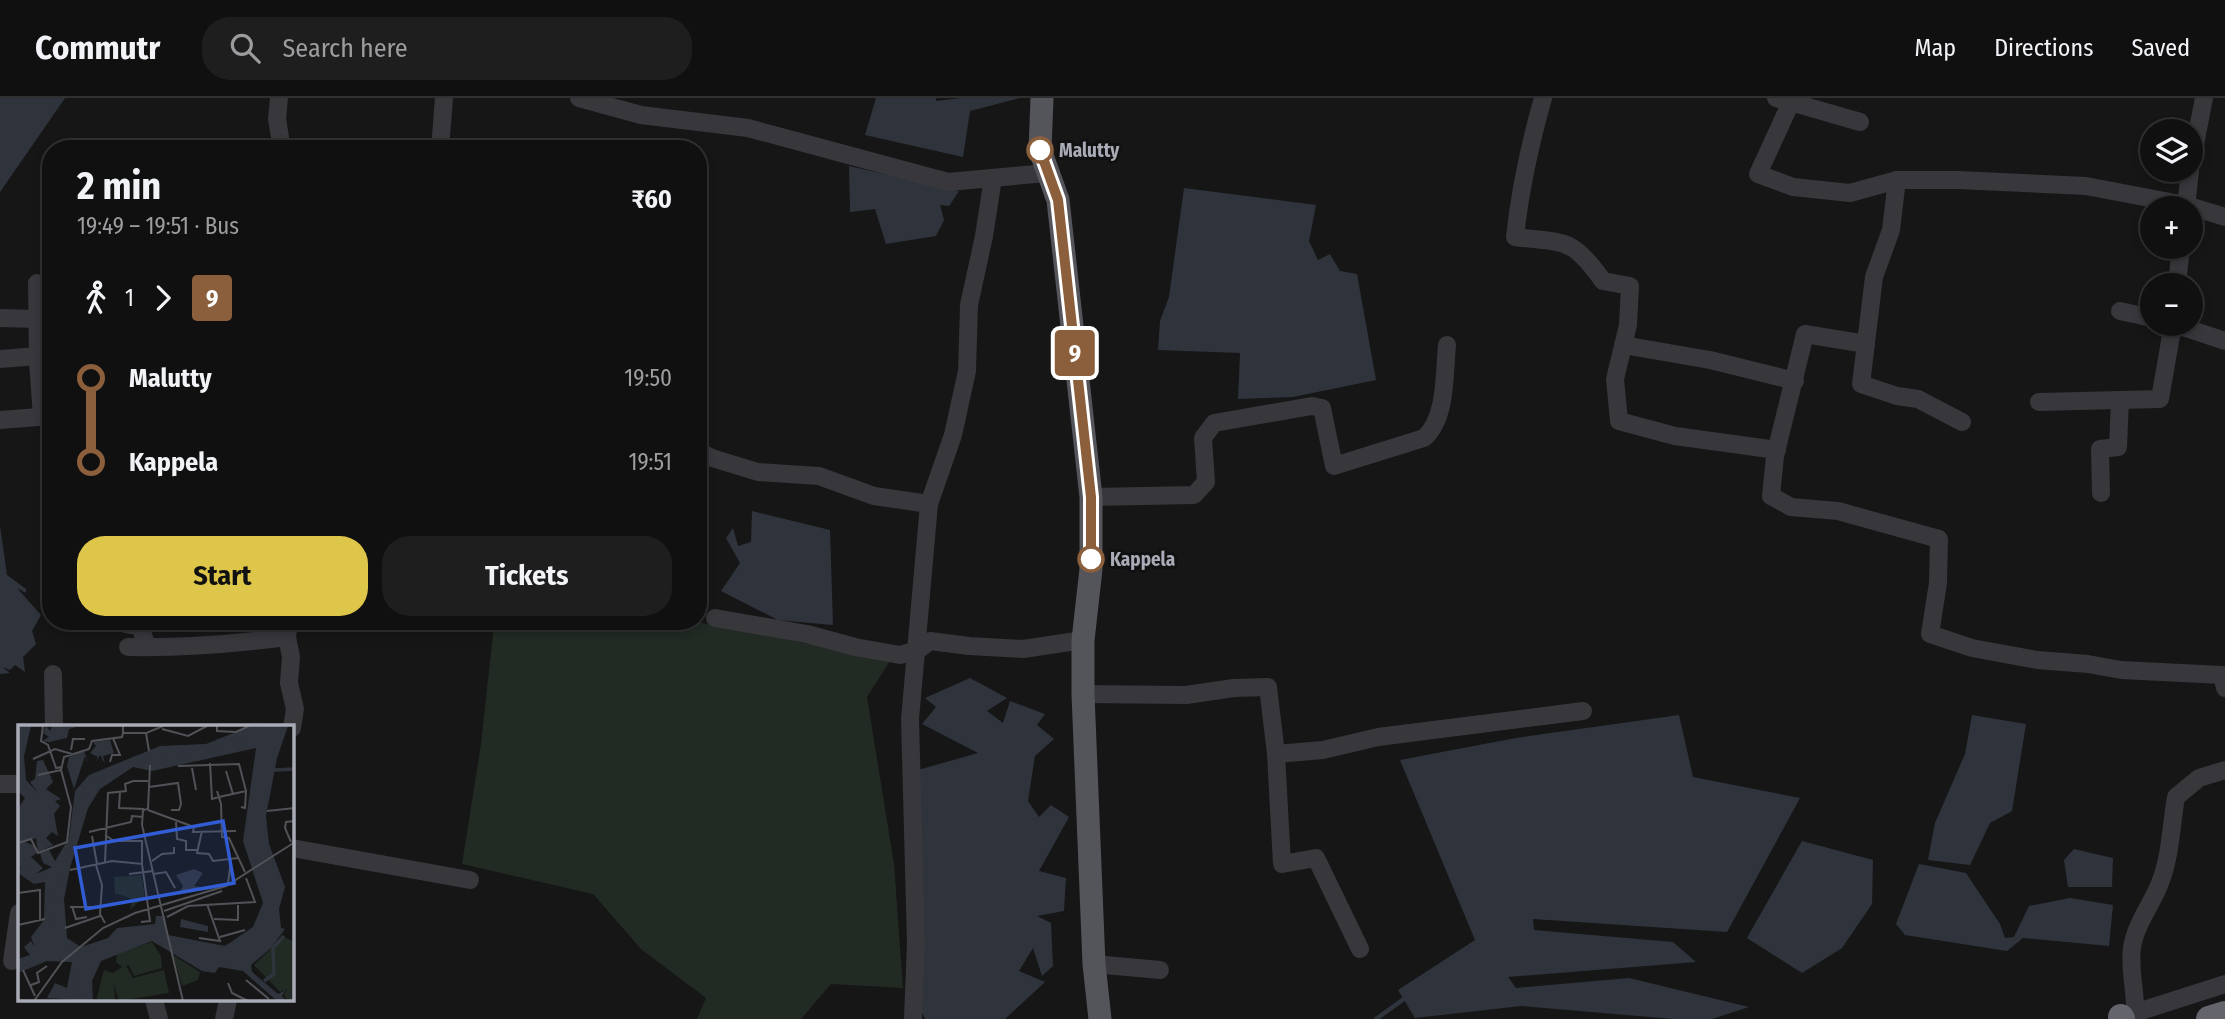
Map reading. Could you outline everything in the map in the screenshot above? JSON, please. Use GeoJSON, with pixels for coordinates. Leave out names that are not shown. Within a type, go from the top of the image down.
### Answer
{"type":"FeatureCollection","features":[{"type":"Feature","properties":{"kind":"highway"},"geometry":{"type":"LineString","coordinates":[[2209,1019],[2225,1014]]}},
{"type":"Feature","properties":{"kind":"main road"},"geometry":{"type":"LineString","coordinates":[[1042,98],[1040,150],[1058,200],[1091,497],[1091,569],[1083,640],[1083,694],[1094,964],[1100,1019]]}},
{"type":"Feature","properties":{"kind":"street"},"geometry":{"type":"LineString","coordinates":[[279,98],[277,119],[280,140]]}},
{"type":"Feature","properties":{"kind":"street"},"geometry":{"type":"LineString","coordinates":[[441,140],[444,98]]}},
{"type":"Feature","properties":{"kind":"street"},"geometry":{"type":"LineString","coordinates":[[579,98],[641,115],[748,128],[948,181],[1047,173]]}},
{"type":"Feature","properties":{"kind":"street"},"geometry":{"type":"LineString","coordinates":[[1544,98],[1530,142],[1520,190],[1515,237],[1561,242],[1581,253],[1603,281],[1630,286],[1628,325],[1615,379],[1619,421],[1675,436],[1777,450]]}},
{"type":"Feature","properties":{"kind":"street"},"geometry":{"type":"LineString","coordinates":[[2200,119],[2204,98]]}},
{"type":"Feature","properties":{"kind":"street"},"geometry":{"type":"LineString","coordinates":[[1860,122],[1783,100],[1758,174],[1793,187],[1850,193],[1897,180],[1958,180],[2086,186],[2140,197]]}},
{"type":"Feature","properties":{"kind":"street"},"geometry":{"type":"LineString","coordinates":[[913,1019],[916,943],[910,719],[929,504],[953,435],[967,371],[969,305],[993,178]]}},
{"type":"Feature","properties":{"kind":"street"},"geometry":{"type":"LineString","coordinates":[[1897,180],[1891,230],[1874,277],[1861,384],[1897,397],[1918,399],[1962,422]]}},
{"type":"Feature","properties":{"kind":"street"},"geometry":{"type":"LineString","coordinates":[[2203,211],[2225,217]]}},
{"type":"Feature","properties":{"kind":"street"},"geometry":{"type":"LineString","coordinates":[[41,285],[37,319],[42,386]]}},
{"type":"Feature","properties":{"kind":"street"},"geometry":{"type":"LineString","coordinates":[[2120,311],[2140,315]]}},
{"type":"Feature","properties":{"kind":"street"},"geometry":{"type":"LineString","coordinates":[[0,318],[37,319]]}},
{"type":"Feature","properties":{"kind":"street"},"geometry":{"type":"LineString","coordinates":[[1866,344],[1805,334],[1777,450],[1771,496],[1791,507],[1838,511],[1939,539],[1938,583],[1930,634],[1972,648],[2037,660],[2121,670],[2222,675],[2225,688]]}},
{"type":"Feature","properties":{"kind":"street"},"geometry":{"type":"LineString","coordinates":[[2203,334],[2225,341]]}},
{"type":"Feature","properties":{"kind":"street"},"geometry":{"type":"LineString","coordinates":[[2039,402],[2160,399],[2171,336]]}},
{"type":"Feature","properties":{"kind":"street"},"geometry":{"type":"LineString","coordinates":[[1091,497],[1194,495],[1206,482],[1203,438],[1214,423],[1245,416],[1312,406],[1322,408],[1334,466],[1424,438],[1435,428],[1447,345]]}},
{"type":"Feature","properties":{"kind":"street"},"geometry":{"type":"LineString","coordinates":[[1623,345],[1710,360],[1795,381]]}},
{"type":"Feature","properties":{"kind":"street"},"geometry":{"type":"LineString","coordinates":[[0,359],[38,356]]}},
{"type":"Feature","properties":{"kind":"street"},"geometry":{"type":"LineString","coordinates":[[2101,493],[2100,449],[2118,447],[2120,400]]}},
{"type":"Feature","properties":{"kind":"street"},"geometry":{"type":"LineString","coordinates":[[0,420],[42,416]]}},
{"type":"Feature","properties":{"kind":"street"},"geometry":{"type":"LineString","coordinates":[[707,456],[758,472],[819,476],[874,496],[929,504]]}},
{"type":"Feature","properties":{"kind":"street"},"geometry":{"type":"LineString","coordinates":[[715,618],[807,634],[855,647],[900,655],[918,650],[930,641],[1023,649],[1083,640]]}},
{"type":"Feature","properties":{"kind":"street"},"geometry":{"type":"LineString","coordinates":[[142,630],[147,647]]}},
{"type":"Feature","properties":{"kind":"street"},"geometry":{"type":"LineString","coordinates":[[128,647],[232,644],[284,630]]}},
{"type":"Feature","properties":{"kind":"street"},"geometry":{"type":"LineString","coordinates":[[288,630],[291,657],[289,683],[295,709],[292,725]]}},
{"type":"Feature","properties":{"kind":"street"},"geometry":{"type":"LineString","coordinates":[[53,674],[54,725]]}},
{"type":"Feature","properties":{"kind":"street"},"geometry":{"type":"LineString","coordinates":[[1083,694],[1186,695],[1234,688],[1268,687],[1276,754],[1282,864],[1317,858],[1360,949]]}},
{"type":"Feature","properties":{"kind":"street"},"geometry":{"type":"LineString","coordinates":[[1276,754],[1323,750],[1378,737],[1583,711]]}},
{"type":"Feature","properties":{"kind":"street"},"geometry":{"type":"LineString","coordinates":[[2123,1017],[2136,998],[2131,975],[2132,945],[2160,882],[2168,855],[2176,797],[2199,778],[2225,769]]}},
{"type":"Feature","properties":{"kind":"street"},"geometry":{"type":"LineString","coordinates":[[0,784],[18,784]]}},
{"type":"Feature","properties":{"kind":"street"},"geometry":{"type":"LineString","coordinates":[[294,848],[470,880]]}},
{"type":"Feature","properties":{"kind":"street"},"geometry":{"type":"LineString","coordinates":[[10,961],[18,918]]}},
{"type":"Feature","properties":{"kind":"street"},"geometry":{"type":"LineString","coordinates":[[1094,964],[1160,970]]}},
{"type":"Feature","properties":{"kind":"street"},"geometry":{"type":"LineString","coordinates":[[2123,1017],[2225,984]]}},
{"type":"Feature","properties":{"kind":"street"},"geometry":{"type":"LineString","coordinates":[[155,1002],[159,1019]]}},
{"type":"Feature","properties":{"kind":"shaded area"},"geometry":{"type":"Polygon","coordinates":[[[0,98],[65,98],[0,192],[0,98]]]}},
{"type":"Feature","properties":{"kind":"shaded area"},"geometry":{"type":"Polygon","coordinates":[[[876,98],[936,98],[936,101],[961,98],[1020,98],[970,111],[963,157],[865,135],[876,98]]]}},
{"type":"Feature","properties":{"kind":"shaded area"},"geometry":{"type":"Polygon","coordinates":[[[849,166],[959,191],[949,206],[940,205],[944,220],[936,236],[886,244],[875,209],[850,212],[849,166]]]}},
{"type":"Feature","properties":{"kind":"shaded area"},"geometry":{"type":"Polygon","coordinates":[[[1184,188],[1316,205],[1309,241],[1318,260],[1330,254],[1340,271],[1357,274],[1376,380],[1293,397],[1238,399],[1240,353],[1158,350],[1160,321],[1169,297],[1184,188]]]}},
{"type":"Feature","properties":{"kind":"shaded area"},"geometry":{"type":"Polygon","coordinates":[[[752,511],[830,530],[833,625],[778,620],[721,591],[740,563],[726,538],[733,528],[738,546],[751,542],[752,511]]]}},
{"type":"Feature","properties":{"kind":"shaded area"},"geometry":{"type":"Polygon","coordinates":[[[0,526],[7,575],[26,589],[26,593],[17,588],[41,615],[32,631],[36,644],[23,657],[25,672],[15,665],[10,670],[2,667],[10,673],[0,674],[0,526]]]}},
{"type":"Feature","properties":{"kind":"shaded area"},"geometry":{"type":"Polygon","coordinates":[[[707,624],[890,661],[867,697],[894,864],[903,988],[831,984],[801,1019],[697,1019],[706,998],[641,949],[593,894],[462,864],[481,744],[493,630],[707,630],[707,624]]]}},
{"type":"Feature","properties":{"kind":"shaded area"},"geometry":{"type":"Polygon","coordinates":[[[970,678],[1007,698],[987,711],[1003,723],[1010,701],[1045,714],[1037,725],[1054,739],[1035,756],[1028,801],[1039,817],[1051,805],[1069,817],[1039,871],[1066,878],[1064,911],[1037,916],[1051,923],[1053,966],[1042,976],[1033,948],[1019,971],[1045,982],[1005,1019],[925,1019],[917,1002],[918,770],[978,753],[922,724],[936,707],[925,698],[970,678]]]}},
{"type":"Feature","properties":{"kind":"shaded area"},"geometry":{"type":"Polygon","coordinates":[[[1679,715],[1693,777],[1800,798],[1727,932],[1533,919],[1534,930],[1673,942],[1696,962],[1508,977],[1516,988],[1629,978],[1749,1007],[1712,1019],[1673,1019],[1521,1006],[1415,1018],[1398,990],[1475,940],[1400,760],[1516,738],[1679,715]]]}},
{"type":"Feature","properties":{"kind":"shaded area"},"geometry":{"type":"Polygon","coordinates":[[[1972,715],[2026,724],[2012,811],[1990,823],[1970,865],[1928,860],[1935,823],[1965,754],[1972,715]]]}},
{"type":"Feature","properties":{"kind":"shaded area"},"geometry":{"type":"Polygon","coordinates":[[[1802,841],[1873,860],[1872,904],[1842,948],[1802,973],[1747,938],[1802,841]]]}},
{"type":"Feature","properties":{"kind":"shaded area"},"geometry":{"type":"Polygon","coordinates":[[[2074,849],[2113,858],[2112,887],[2068,887],[2064,860],[2074,849]]]}},
{"type":"Feature","properties":{"kind":"shaded area"},"geometry":{"type":"Polygon","coordinates":[[[1919,864],[1966,873],[2000,924],[2005,938],[2014,937],[2029,906],[2070,898],[2113,905],[2109,946],[2023,938],[2007,951],[1905,935],[1896,924],[1919,864]]]}},
{"type":"Feature","properties":{"kind":"waterway"},"geometry":{"type":"LineString","coordinates":[[1376,1019],[1408,996]]}},
{"type":"Feature","properties":{"kind":"bus line","name":"9"},"geometry":{"type":"LineString","coordinates":[[1040,150],[1058,200],[1091,497],[1091,559]]}},
{"type":"Feature","properties":{"kind":"place","name":"Malutty"},"geometry":{"type":"Point","coordinates":[1040,150]}},
{"type":"Feature","properties":{"kind":"place","name":"Kappela"},"geometry":{"type":"Point","coordinates":[1091,559]}}]}
